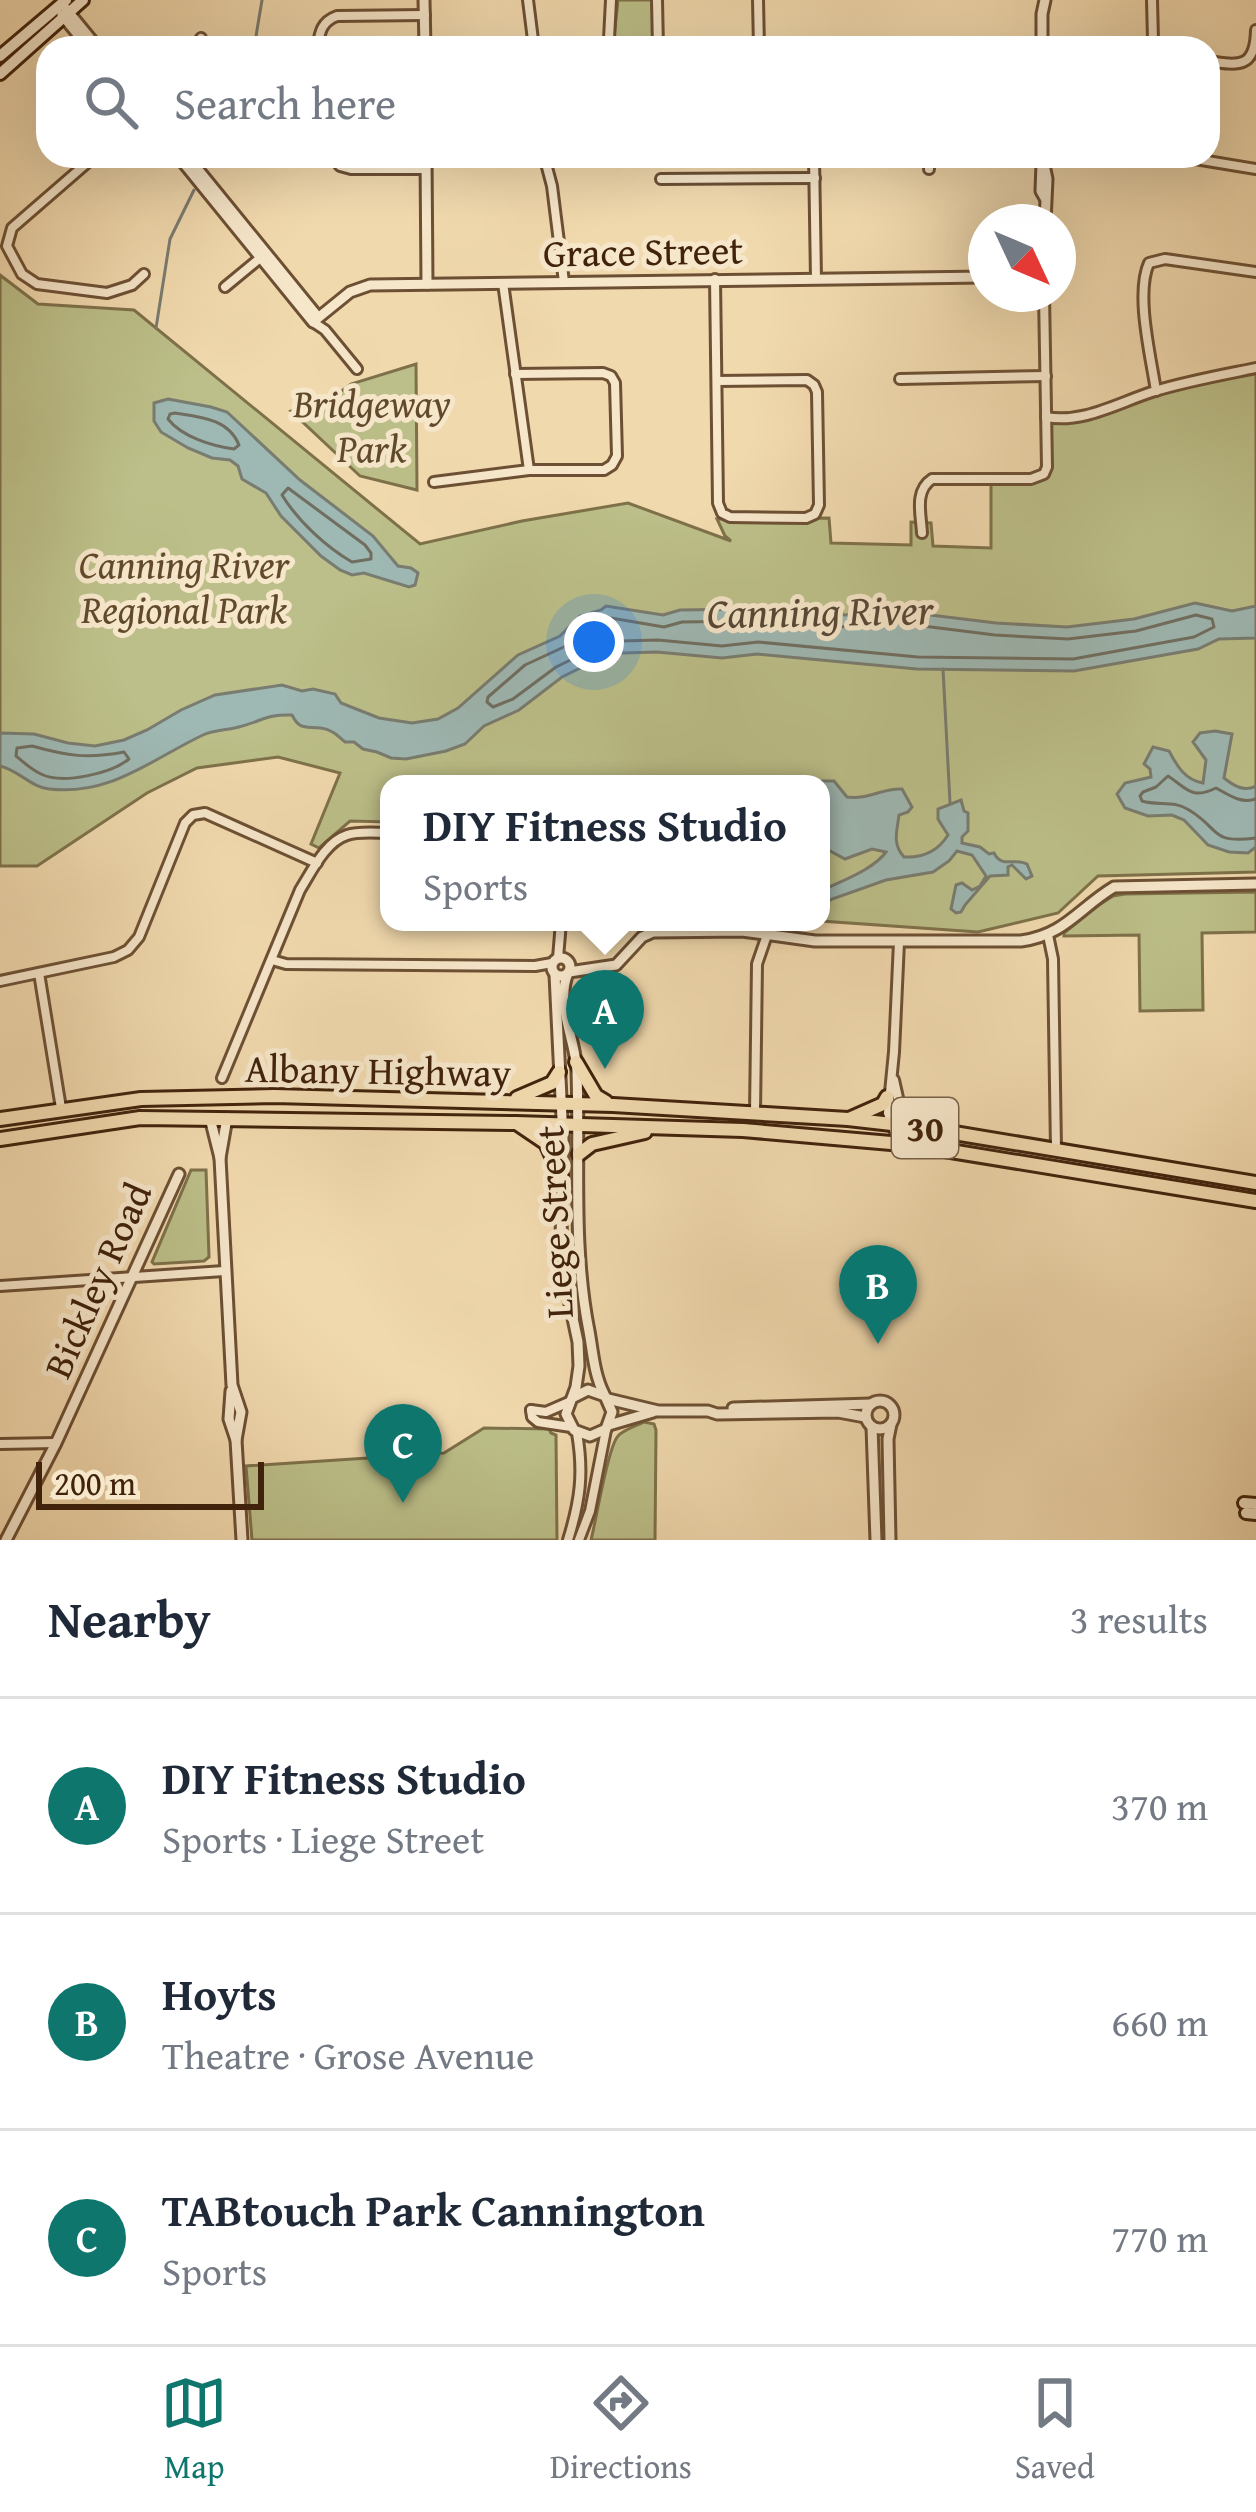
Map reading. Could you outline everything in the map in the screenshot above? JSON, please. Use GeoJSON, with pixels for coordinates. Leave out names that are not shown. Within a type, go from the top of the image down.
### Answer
{"type":"FeatureCollection","features":[{"type":"Feature","properties":{"kind":"highway"},"geometry":{"type":"LineString","coordinates":[[577,1062],[596,1096],[613,1105]]}},
{"type":"Feature","properties":{"kind":"highway"},"geometry":{"type":"LineString","coordinates":[[511,1102],[552,1083],[559,1072]]}},
{"type":"Feature","properties":{"kind":"highway","name":"Albany Highway"},"geometry":{"type":"LineString","coordinates":[[0,1118],[141,1099],[274,1096],[578,1103],[918,1127],[1256,1183]]}},
{"type":"Feature","properties":{"kind":"highway"},"geometry":{"type":"LineString","coordinates":[[848,1119],[887,1097]]}},
{"type":"Feature","properties":{"kind":"highway","name":"Albany Highway"},"geometry":{"type":"LineString","coordinates":[[0,1139],[140,1118],[664,1127],[914,1145],[1256,1201]]}},
{"type":"Feature","properties":{"kind":"highway"},"geometry":{"type":"LineString","coordinates":[[516,1123],[546,1143],[561,1177]]}},
{"type":"Feature","properties":{"kind":"highway"},"geometry":{"type":"LineString","coordinates":[[579,1154],[606,1139],[664,1127]]}},
{"type":"Feature","properties":{"kind":"main road"},"geometry":{"type":"LineString","coordinates":[[0,56],[63,9],[83,0]]}},
{"type":"Feature","properties":{"kind":"main road"},"geometry":{"type":"LineString","coordinates":[[37,36],[63,9]]}},
{"type":"Feature","properties":{"kind":"main road"},"geometry":{"type":"LineString","coordinates":[[0,74],[36,37]]}},
{"type":"Feature","properties":{"kind":"street"},"geometry":{"type":"LineString","coordinates":[[424,0],[425,36]]}},
{"type":"Feature","properties":{"kind":"street"},"geometry":{"type":"LineString","coordinates":[[528,0],[532,36]]}},
{"type":"Feature","properties":{"kind":"street"},"geometry":{"type":"LineString","coordinates":[[609,36],[610,0]]}},
{"type":"Feature","properties":{"kind":"street"},"geometry":{"type":"LineString","coordinates":[[657,0],[658,36]]}},
{"type":"Feature","properties":{"kind":"street"},"geometry":{"type":"LineString","coordinates":[[758,0],[759,36]]}},
{"type":"Feature","properties":{"kind":"street"},"geometry":{"type":"LineString","coordinates":[[1042,0],[1042,36]]}},
{"type":"Feature","properties":{"kind":"street"},"geometry":{"type":"LineString","coordinates":[[1152,0],[1153,36]]}},
{"type":"Feature","properties":{"kind":"street"},"geometry":{"type":"LineString","coordinates":[[63,9],[84,36]]}},
{"type":"Feature","properties":{"kind":"street"},"geometry":{"type":"LineString","coordinates":[[319,36],[327,20],[337,16],[424,15]]}},
{"type":"Feature","properties":{"kind":"street"},"geometry":{"type":"LineString","coordinates":[[1220,63],[1246,62],[1256,50],[1256,30]]}},
{"type":"Feature","properties":{"kind":"street"},"geometry":{"type":"LineString","coordinates":[[1220,163],[1256,169]]}},
{"type":"Feature","properties":{"kind":"street"},"geometry":{"type":"LineString","coordinates":[[80,168],[12,228],[7,246],[22,274],[37,284],[107,293],[132,285],[144,274]]}},
{"type":"Feature","properties":{"kind":"street"},"geometry":{"type":"LineString","coordinates":[[192,168],[357,369]]}},
{"type":"Feature","properties":{"kind":"street"},"geometry":{"type":"LineString","coordinates":[[347,168],[426,169],[427,284]]}},
{"type":"Feature","properties":{"kind":"street"},"geometry":{"type":"LineString","coordinates":[[547,168],[564,282]]}},
{"type":"Feature","properties":{"kind":"street"},"geometry":{"type":"LineString","coordinates":[[814,168],[816,279]]}},
{"type":"Feature","properties":{"kind":"street"},"geometry":{"type":"LineString","coordinates":[[1045,168],[1046,204]]}},
{"type":"Feature","properties":{"kind":"street"},"geometry":{"type":"LineString","coordinates":[[662,179],[814,178]]}},
{"type":"Feature","properties":{"kind":"street"},"geometry":{"type":"LineString","coordinates":[[225,287],[263,256]]}},
{"type":"Feature","properties":{"kind":"street"},"geometry":{"type":"LineString","coordinates":[[1156,391],[1144,281],[1149,263],[1165,260],[1256,272]]}},
{"type":"Feature","properties":{"kind":"street","name":"Grace Street"},"geometry":{"type":"LineString","coordinates":[[317,322],[356,289],[370,285],[968,277]]}},
{"type":"Feature","properties":{"kind":"street"},"geometry":{"type":"LineString","coordinates":[[715,279],[718,503],[722,513],[788,518],[814,514],[819,505],[814,385],[808,380],[717,381]]}},
{"type":"Feature","properties":{"kind":"street"},"geometry":{"type":"LineString","coordinates":[[503,283],[529,470]]}},
{"type":"Feature","properties":{"kind":"street"},"geometry":{"type":"LineString","coordinates":[[922,533],[920,494],[932,479],[1031,478],[1044,473],[1044,312]]}},
{"type":"Feature","properties":{"kind":"street"},"geometry":{"type":"LineString","coordinates":[[1046,417],[1069,420],[1156,391],[1256,368]]}},
{"type":"Feature","properties":{"kind":"street"},"geometry":{"type":"LineString","coordinates":[[434,482],[529,470],[604,470],[612,465],[617,456],[611,376],[515,374]]}},
{"type":"Feature","properties":{"kind":"street"},"geometry":{"type":"LineString","coordinates":[[899,379],[1046,376]]}},
{"type":"Feature","properties":{"kind":"street"},"geometry":{"type":"LineString","coordinates":[[0,981],[128,950],[139,937],[185,823],[193,815],[205,813],[316,862]]}},
{"type":"Feature","properties":{"kind":"street"},"geometry":{"type":"LineString","coordinates":[[223,1078],[300,890],[316,862],[350,834],[380,833]]}},
{"type":"Feature","properties":{"kind":"street"},"geometry":{"type":"LineString","coordinates":[[272,959],[286,964],[593,968],[616,965],[653,932],[742,931],[814,940],[1022,941],[1073,921],[1114,887],[1256,884]]}},
{"type":"Feature","properties":{"kind":"street","name":"Liege Street"},"geometry":{"type":"LineString","coordinates":[[561,931],[562,1262],[579,1366],[571,1399]]}},
{"type":"Feature","properties":{"kind":"street"},"geometry":{"type":"LineString","coordinates":[[1048,934],[1054,958],[1057,1150]]}},
{"type":"Feature","properties":{"kind":"street"},"geometry":{"type":"LineString","coordinates":[[755,1113],[757,964],[766,935]]}},
{"type":"Feature","properties":{"kind":"street"},"geometry":{"type":"LineString","coordinates":[[899,942],[887,1097],[893,1128],[914,1145]]}},
{"type":"Feature","properties":{"kind":"street","name":"Liege Street"},"geometry":{"type":"LineString","coordinates":[[561,967],[577,1062],[582,1297],[593,1364],[606,1398]]}},
{"type":"Feature","properties":{"kind":"street"},"geometry":{"type":"LineString","coordinates":[[39,973],[61,1108]]}},
{"type":"Feature","properties":{"kind":"street"},"geometry":{"type":"LineString","coordinates":[[892,1073],[901,1111],[918,1127]]}},
{"type":"Feature","properties":{"kind":"street"},"geometry":{"type":"LineString","coordinates":[[211,1118],[220,1158],[232,1385],[241,1412],[236,1440],[242,1540]]}},
{"type":"Feature","properties":{"kind":"street"},"geometry":{"type":"LineString","coordinates":[[220,1158],[227,1118]]}},
{"type":"Feature","properties":{"kind":"street","name":"Bickley Road"},"geometry":{"type":"LineString","coordinates":[[6,1540],[56,1443],[178,1174]]}},
{"type":"Feature","properties":{"kind":"street"},"geometry":{"type":"LineString","coordinates":[[0,1286],[224,1271]]}},
{"type":"Feature","properties":{"kind":"street"},"geometry":{"type":"LineString","coordinates":[[658,1411],[607,1427],[595,1436],[538,1422],[531,1414],[531,1410],[545,1412],[588,1390],[658,1411],[882,1401],[891,1406],[894,1416],[890,1540]]}},
{"type":"Feature","properties":{"kind":"street"},"geometry":{"type":"LineString","coordinates":[[579,1540],[612,1412],[606,1398]]}},
{"type":"Feature","properties":{"kind":"street"},"geometry":{"type":"LineString","coordinates":[[568,1540],[583,1467],[566,1414],[571,1399]]}},
{"type":"Feature","properties":{"kind":"street"},"geometry":{"type":"LineString","coordinates":[[871,1403],[876,1540]]}},
{"type":"Feature","properties":{"kind":"street"},"geometry":{"type":"LineString","coordinates":[[708,1411],[838,1412],[882,1429],[891,1424]]}},
{"type":"Feature","properties":{"kind":"street"},"geometry":{"type":"LineString","coordinates":[[0,1444],[56,1443]]}},
{"type":"Feature","properties":{"kind":"green space"},"geometry":{"type":"Polygon","coordinates":[[[618,0],[652,0],[654,36],[614,36],[618,0]]]}},
{"type":"Feature","properties":{"kind":"green space","name":"Canning River Regional Park"},"geometry":{"type":"Polygon","coordinates":[[[0,275],[38,304],[134,310],[420,544],[628,503],[731,541],[717,519],[829,518],[831,543],[911,545],[911,522],[931,523],[933,546],[991,548],[991,483],[1046,475],[1047,425],[1256,366],[1256,872],[1098,876],[1058,913],[978,932],[830,922],[830,775],[380,775],[380,822],[350,821],[319,848],[311,844],[340,773],[278,757],[197,768],[147,793],[37,866],[0,866],[0,275]]]}},
{"type":"Feature","properties":{"kind":"green space","name":"Bridgeway Park"},"geometry":{"type":"Polygon","coordinates":[[[416,364],[417,490],[360,476],[291,411],[336,395],[351,384],[416,364]]]}},
{"type":"Feature","properties":{"kind":"green space"},"geometry":{"type":"Polygon","coordinates":[[[1256,892],[1256,932],[1202,933],[1203,1010],[1140,1011],[1139,935],[1064,936],[1113,896],[1256,892]]]}},
{"type":"Feature","properties":{"kind":"green space"},"geometry":{"type":"Polygon","coordinates":[[[191,1170],[206,1170],[209,1257],[154,1264],[152,1262],[191,1170]]]}},
{"type":"Feature","properties":{"kind":"green space"},"geometry":{"type":"Polygon","coordinates":[[[644,1422],[654,1424],[656,1430],[655,1540],[591,1540],[614,1443],[623,1432],[644,1422]]]}},
{"type":"Feature","properties":{"kind":"green space"},"geometry":{"type":"Polygon","coordinates":[[[484,1428],[549,1429],[556,1435],[557,1540],[252,1540],[246,1466],[444,1453],[484,1428]]]}},
{"type":"Feature","properties":{"kind":"water"},"geometry":{"type":"Polygon","coordinates":[[[168,399],[227,412],[300,480],[373,536],[398,566],[418,573],[415,585],[364,573],[352,575],[321,556],[281,516],[266,493],[242,479],[238,466],[188,448],[161,432],[154,421],[154,403],[168,399]]]}},
{"type":"Feature","properties":{"kind":"water"},"geometry":{"type":"Polygon","coordinates":[[[1195,603],[1232,611],[1256,606],[1256,638],[1219,639],[1198,649],[1074,671],[917,669],[757,654],[722,658],[623,653],[605,656],[562,677],[519,710],[484,726],[465,744],[406,759],[363,749],[328,730],[304,727],[292,715],[283,715],[207,733],[130,774],[92,787],[42,788],[0,766],[0,733],[34,734],[95,746],[124,740],[215,695],[282,685],[335,694],[341,703],[379,718],[412,723],[438,719],[458,708],[518,655],[560,636],[580,616],[606,606],[663,615],[680,610],[749,609],[847,615],[873,608],[1067,627],[1134,619],[1195,603]]]}},
{"type":"Feature","properties":{"kind":"water"},"geometry":{"type":"Polygon","coordinates":[[[1200,733],[1232,734],[1224,778],[1239,787],[1256,786],[1256,847],[1248,853],[1208,845],[1184,820],[1172,815],[1148,816],[1125,808],[1117,794],[1125,783],[1151,777],[1144,764],[1153,747],[1169,751],[1186,776],[1203,783],[1206,760],[1193,742],[1200,733]]]}},
{"type":"Feature","properties":{"kind":"water"},"geometry":{"type":"Polygon","coordinates":[[[830,781],[847,797],[902,789],[912,807],[899,815],[897,842],[904,857],[924,855],[940,845],[948,835],[938,809],[961,800],[968,813],[962,843],[994,853],[1001,860],[1027,864],[1032,876],[1026,879],[1012,865],[1008,875],[990,876],[956,913],[951,909],[956,885],[962,883],[972,890],[986,876],[972,855],[957,851],[933,872],[886,880],[830,900],[830,887],[865,870],[886,852],[872,849],[845,859],[830,851],[830,781]]]}},
{"type":"Feature","properties":{"kind":"waterway"},"geometry":{"type":"LineString","coordinates":[[256,36],[262,0]]}},
{"type":"Feature","properties":{"kind":"waterway"},"geometry":{"type":"LineString","coordinates":[[156,328],[170,239],[194,190]]}},
{"type":"Feature","properties":{"kind":"waterway"},"geometry":{"type":"LineString","coordinates":[[943,669],[950,803]]}},
{"type":"Feature","properties":{"kind":"place","name":"DIY Fitness Studio"},"geometry":{"type":"Point","coordinates":[605,1069]}},
{"type":"Feature","properties":{"kind":"place","name":"Hoyts"},"geometry":{"type":"Point","coordinates":[878,1344]}},
{"type":"Feature","properties":{"kind":"place","name":"TABtouch Park Cannington"},"geometry":{"type":"Point","coordinates":[403,1503]}},
{"type":"Feature","properties":{"kind":"water label","name":"Canning River"},"geometry":{"type":"Point","coordinates":[820,611]}}]}
